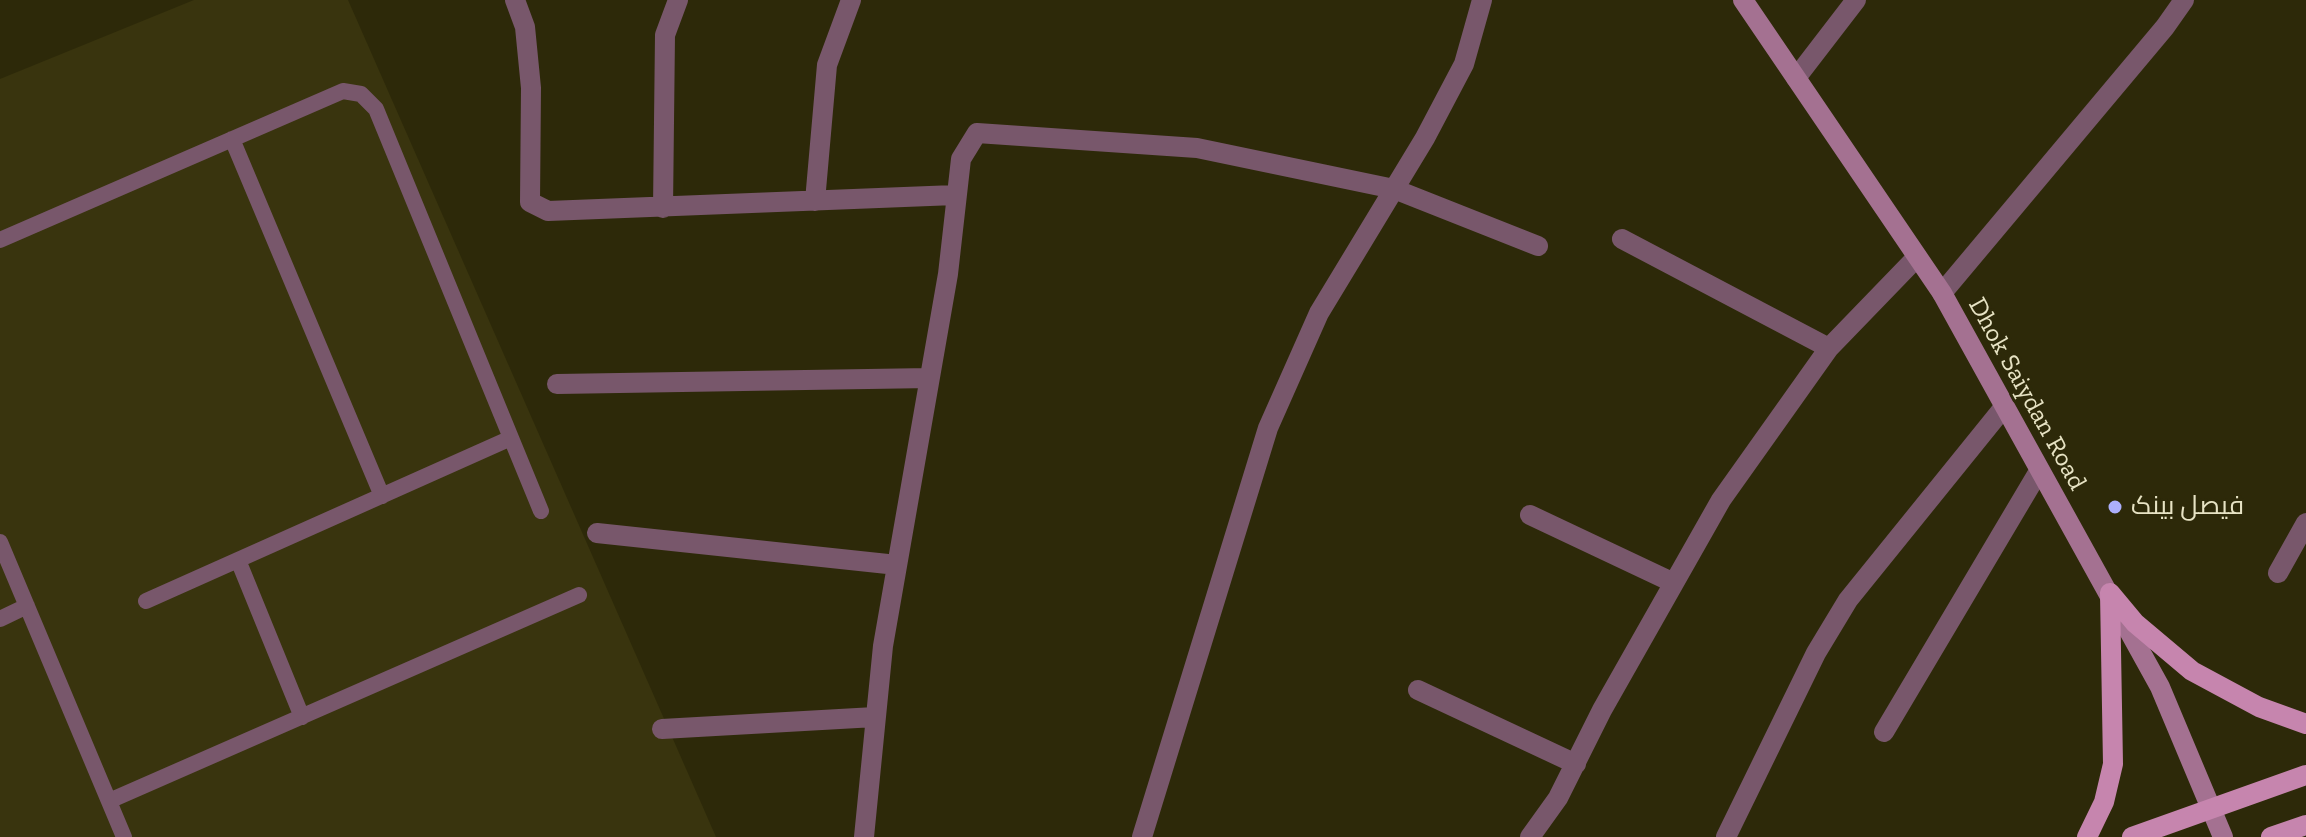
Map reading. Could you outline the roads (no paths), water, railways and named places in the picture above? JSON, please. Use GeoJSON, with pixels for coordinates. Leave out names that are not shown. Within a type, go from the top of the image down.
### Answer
{"type":"FeatureCollection","features":[{"type":"Feature","properties":{"kind":"main road","name":"Dhok Saiydan Road"},"geometry":{"type":"LineString","coordinates":[[1743,0],[1942,293],[2160,687],[2223,837]]}},
{"type":"Feature","properties":{"kind":"main road"},"geometry":{"type":"LineString","coordinates":[[2110,593],[2135,623],[2192,671],[2259,707],[2306,724]]}},
{"type":"Feature","properties":{"kind":"main road"},"geometry":{"type":"LineString","coordinates":[[2087,837],[2104,802],[2113,764],[2110,593]]}},
{"type":"Feature","properties":{"kind":"main road"},"geometry":{"type":"LineString","coordinates":[[2132,837],[2306,775]]}},
{"type":"Feature","properties":{"kind":"main road"},"geometry":{"type":"LineString","coordinates":[[2271,837],[2306,825]]}},
{"type":"Feature","properties":{"kind":"street"},"geometry":{"type":"LineString","coordinates":[[515,0],[525,27],[531,88],[530,202],[548,211],[955,195]]}},
{"type":"Feature","properties":{"kind":"street"},"geometry":{"type":"LineString","coordinates":[[663,208],[665,35],[678,0]]}},
{"type":"Feature","properties":{"kind":"street"},"geometry":{"type":"LineString","coordinates":[[815,201],[827,65],[851,0]]}},
{"type":"Feature","properties":{"kind":"street"},"geometry":{"type":"LineString","coordinates":[[1142,837],[1268,428],[1319,313],[1394,189],[1464,64],[1482,0]]}},
{"type":"Feature","properties":{"kind":"street"},"geometry":{"type":"LineString","coordinates":[[1796,78],[1856,0]]}},
{"type":"Feature","properties":{"kind":"street"},"geometry":{"type":"LineString","coordinates":[[1942,293],[2155,40],[2184,0]]}},
{"type":"Feature","properties":{"kind":"street"},"geometry":{"type":"LineString","coordinates":[[864,837],[875,717],[897,565],[948,274],[955,195],[961,159],[977,133],[1197,148],[1394,189],[1538,246]]}},
{"type":"Feature","properties":{"kind":"street"},"geometry":{"type":"LineString","coordinates":[[1622,239],[1829,348]]}},
{"type":"Feature","properties":{"kind":"street"},"geometry":{"type":"LineString","coordinates":[[1530,837],[1558,798],[1721,500],[1829,348],[1917,257]]}},
{"type":"Feature","properties":{"kind":"street"},"geometry":{"type":"LineString","coordinates":[[557,384],[930,378]]}},
{"type":"Feature","properties":{"kind":"street"},"geometry":{"type":"LineString","coordinates":[[1726,837],[1816,653],[1848,600],[2004,407]]}},
{"type":"Feature","properties":{"kind":"street"},"geometry":{"type":"LineString","coordinates":[[1884,732],[2039,471]]}},
{"type":"Feature","properties":{"kind":"street"},"geometry":{"type":"LineString","coordinates":[[1530,515],[1674,583]]}},
{"type":"Feature","properties":{"kind":"street"},"geometry":{"type":"LineString","coordinates":[[2278,573],[2306,523]]}},
{"type":"Feature","properties":{"kind":"street"},"geometry":{"type":"LineString","coordinates":[[597,533],[897,565]]}},
{"type":"Feature","properties":{"kind":"street"},"geometry":{"type":"LineString","coordinates":[[1418,690],[1576,764]]}},
{"type":"Feature","properties":{"kind":"street"},"geometry":{"type":"LineString","coordinates":[[662,729],[875,717]]}},
{"type":"Feature","properties":{"kind":"lane"},"geometry":{"type":"LineString","coordinates":[[0,240],[343,91],[361,94],[376,109],[541,511]]}},
{"type":"Feature","properties":{"kind":"lane"},"geometry":{"type":"LineString","coordinates":[[232,139],[382,496]]}},
{"type":"Feature","properties":{"kind":"lane"},"geometry":{"type":"LineString","coordinates":[[146,601],[511,438]]}},
{"type":"Feature","properties":{"kind":"lane"},"geometry":{"type":"LineString","coordinates":[[0,542],[124,837]]}},
{"type":"Feature","properties":{"kind":"lane"},"geometry":{"type":"LineString","coordinates":[[238,560],[302,717]]}},
{"type":"Feature","properties":{"kind":"lane"},"geometry":{"type":"LineString","coordinates":[[109,801],[579,595]]}},
{"type":"Feature","properties":{"kind":"lane"},"geometry":{"type":"LineString","coordinates":[[0,619],[27,606]]}},
{"type":"Feature","properties":{"kind":"place","name":"فیصل بینک"},"geometry":{"type":"Point","coordinates":[2115,507]}}]}
